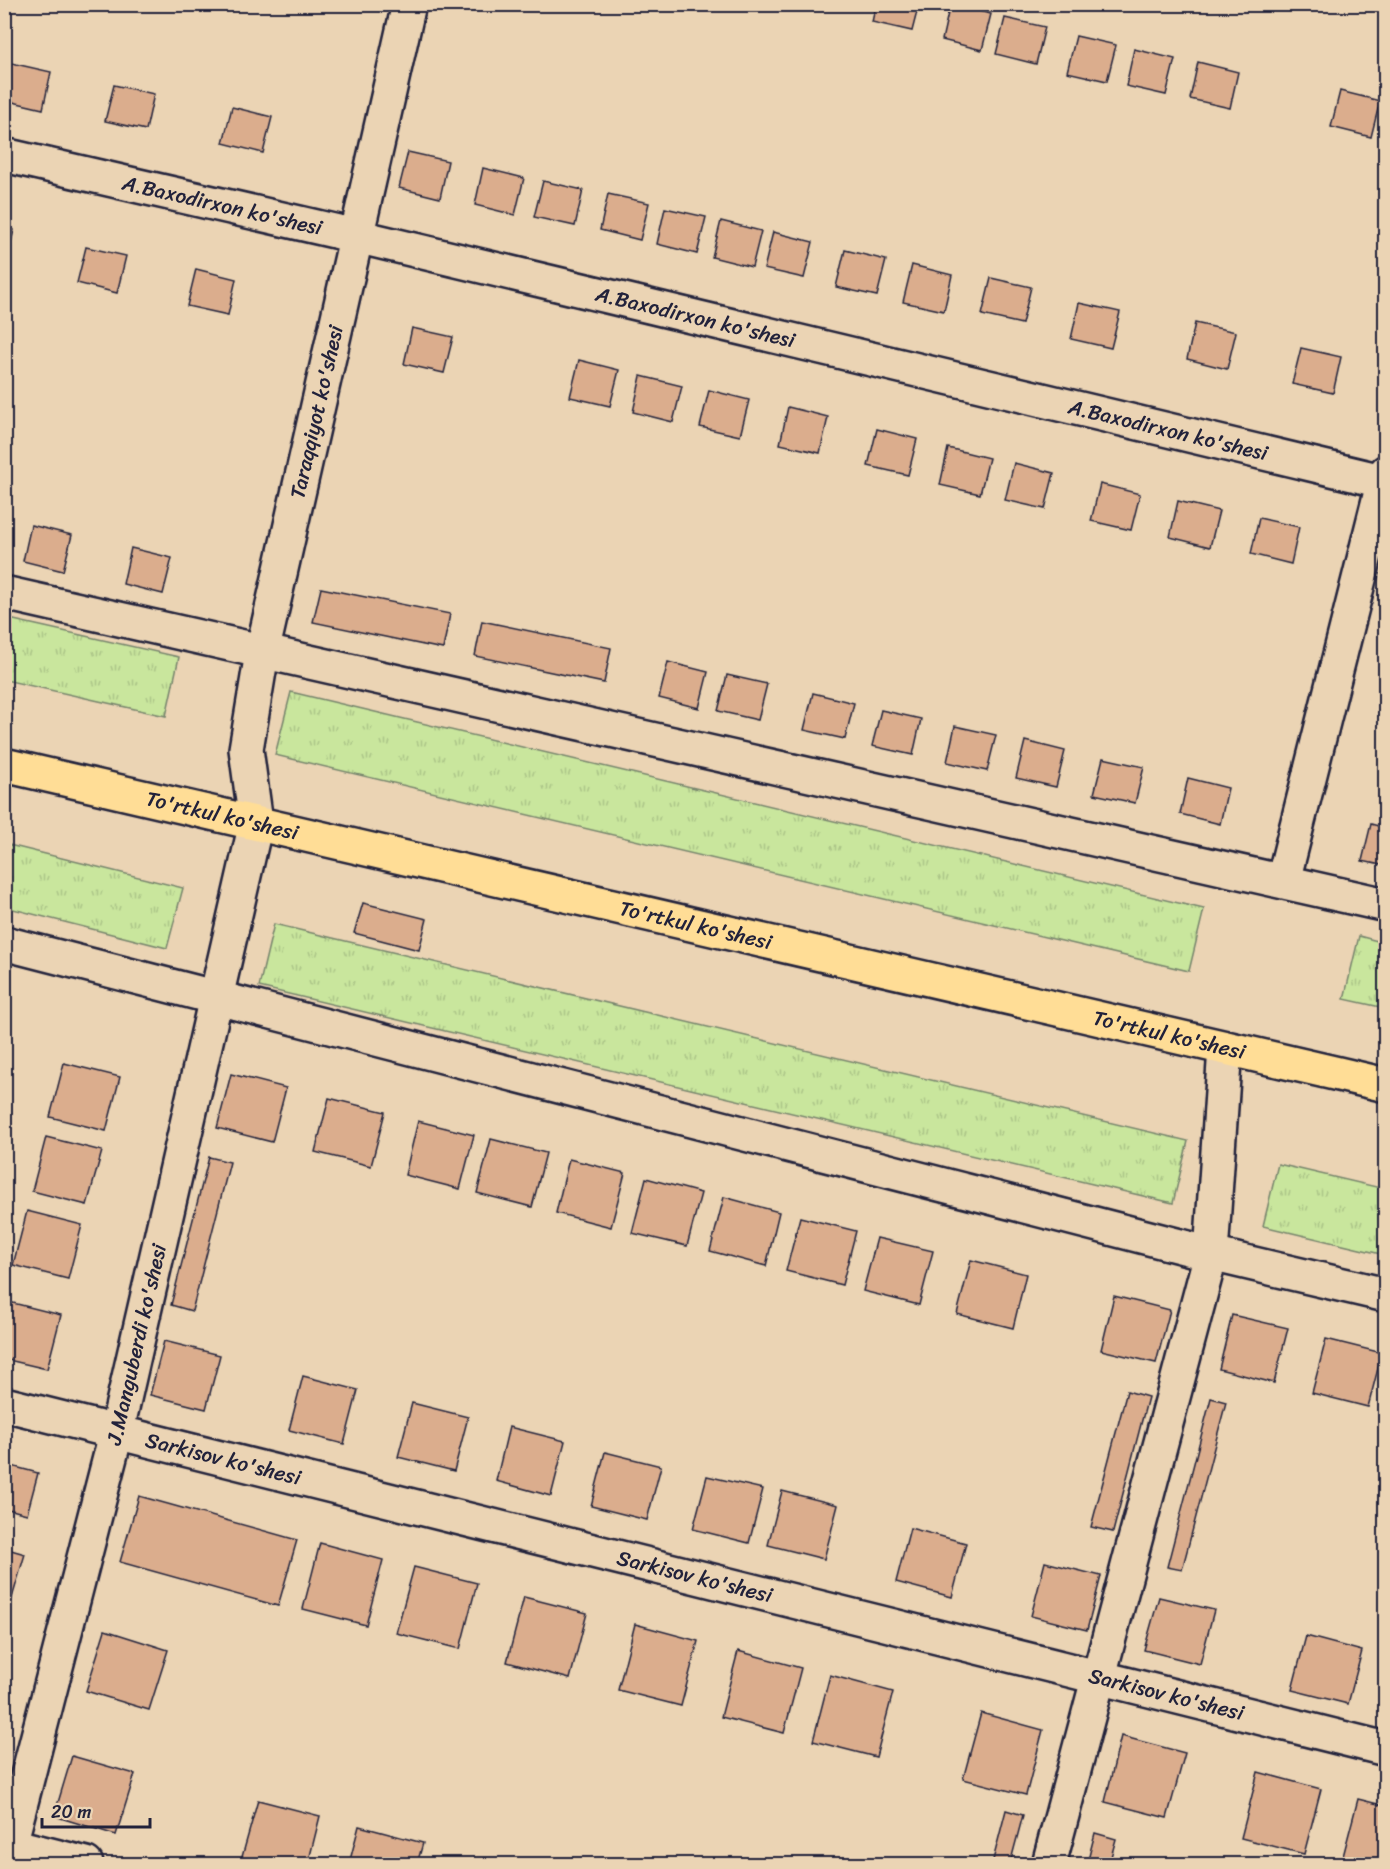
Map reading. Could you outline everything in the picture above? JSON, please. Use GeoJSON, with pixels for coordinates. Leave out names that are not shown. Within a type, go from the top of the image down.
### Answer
{"type":"FeatureCollection","features":[{"type":"Feature","properties":{"kind":"main road","name":"To'rtkul ko'shesi"},"geometry":{"type":"LineString","coordinates":[[4,765],[1386,1085]]}},
{"type":"Feature","properties":{"kind":"street","name":"Taraqqiyot ko'shesi"},"geometry":{"type":"LineString","coordinates":[[256,823],[246,749],[262,653],[409,4]]}},
{"type":"Feature","properties":{"kind":"street","name":"A.Baxodirxon ko'shesi"},"geometry":{"type":"LineString","coordinates":[[4,155],[1385,478]]}},
{"type":"Feature","properties":{"kind":"street"},"geometry":{"type":"LineString","coordinates":[[1283,881],[1385,478]]}},
{"type":"Feature","properties":{"kind":"street"},"geometry":{"type":"LineString","coordinates":[[4,593],[1386,905]]}},
{"type":"Feature","properties":{"kind":"street","name":"J.Manguberdi ko'shesi"},"geometry":{"type":"LineString","coordinates":[[8,1855],[116,1434],[256,823]]}},
{"type":"Feature","properties":{"kind":"street"},"geometry":{"type":"LineString","coordinates":[[4,942],[215,999],[1211,1254],[1386,1295]]}},
{"type":"Feature","properties":{"kind":"street"},"geometry":{"type":"LineString","coordinates":[[1049,1864],[1211,1254],[1225,1048]]}},
{"type":"Feature","properties":{"kind":"street","name":"Sarkisov ko'shesi"},"geometry":{"type":"LineString","coordinates":[[4,1404],[116,1434],[1386,1749]]}},
{"type":"Feature","properties":{"kind":"street"},"geometry":{"type":"LineString","coordinates":[[8,1855],[86,1864]]}},
{"type":"Feature","properties":{"kind":"green space"},"geometry":{"type":"Polygon","coordinates":[[[5,618],[179,657],[166,716],[5,680],[5,618]]]}},
{"type":"Feature","properties":{"kind":"green space"},"geometry":{"type":"Polygon","coordinates":[[[291,692],[1204,909],[1189,971],[275,755],[291,692]]]}},
{"type":"Feature","properties":{"kind":"green space"},"geometry":{"type":"Polygon","coordinates":[[[5,844],[183,888],[167,948],[5,907],[5,844]]]}},
{"type":"Feature","properties":{"kind":"green space"},"geometry":{"type":"Polygon","coordinates":[[[274,924],[1188,1141],[1173,1203],[259,987],[274,924]]]}},
{"type":"Feature","properties":{"kind":"green space"},"geometry":{"type":"Polygon","coordinates":[[[1359,936],[1385,943],[1385,1008],[1344,999],[1359,936]]]}},
{"type":"Feature","properties":{"kind":"green space"},"geometry":{"type":"Polygon","coordinates":[[[1278,1164],[1385,1189],[1385,1255],[1263,1226],[1278,1164]]]}},
{"type":"Feature","properties":{"kind":"building"},"geometry":{"type":"Polygon","coordinates":[[[789,4],[813,4],[812,10],[789,4]]]}},
{"type":"Feature","properties":{"kind":"building"},"geometry":{"type":"Polygon","coordinates":[[[876,4],[919,4],[912,31],[872,22],[876,4]]]}},
{"type":"Feature","properties":{"kind":"building"},"geometry":{"type":"Polygon","coordinates":[[[950,4],[991,14],[982,50],[942,40],[950,4]]]}},
{"type":"Feature","properties":{"kind":"building"},"geometry":{"type":"Polygon","coordinates":[[[1005,18],[1045,27],[1036,64],[996,54],[1005,18]]]}},
{"type":"Feature","properties":{"kind":"building"},"geometry":{"type":"Polygon","coordinates":[[[1076,36],[1116,45],[1107,81],[1067,72],[1076,36]]]}},
{"type":"Feature","properties":{"kind":"building"},"geometry":{"type":"Polygon","coordinates":[[[1134,49],[1175,59],[1166,95],[1126,86],[1134,49]]]}},
{"type":"Feature","properties":{"kind":"building"},"geometry":{"type":"Polygon","coordinates":[[[1198,62],[1238,72],[1230,108],[1190,99],[1198,62]]]}},
{"type":"Feature","properties":{"kind":"building"},"geometry":{"type":"Polygon","coordinates":[[[11,63],[51,72],[43,109],[4,100],[11,63]]]}},
{"type":"Feature","properties":{"kind":"building"},"geometry":{"type":"Polygon","coordinates":[[[114,85],[154,94],[146,130],[105,121],[114,85]]]}},
{"type":"Feature","properties":{"kind":"building"},"geometry":{"type":"Polygon","coordinates":[[[1340,91],[1380,101],[1371,137],[1331,127],[1340,91]]]}},
{"type":"Feature","properties":{"kind":"building"},"geometry":{"type":"Polygon","coordinates":[[[232,107],[272,117],[263,153],[223,143],[232,107]]]}},
{"type":"Feature","properties":{"kind":"building"},"geometry":{"type":"Polygon","coordinates":[[[408,152],[448,161],[440,198],[399,188],[408,152]]]}},
{"type":"Feature","properties":{"kind":"building"},"geometry":{"type":"Polygon","coordinates":[[[483,168],[524,178],[515,215],[475,205],[483,168]]]}},
{"type":"Feature","properties":{"kind":"building"},"geometry":{"type":"Polygon","coordinates":[[[543,181],[583,190],[575,226],[534,217],[543,181]]]}},
{"type":"Feature","properties":{"kind":"building"},"geometry":{"type":"Polygon","coordinates":[[[608,194],[649,203],[640,240],[600,230],[608,194]]]}},
{"type":"Feature","properties":{"kind":"building"},"geometry":{"type":"Polygon","coordinates":[[[665,208],[706,217],[697,254],[657,244],[665,208]]]}},
{"type":"Feature","properties":{"kind":"building"},"geometry":{"type":"Polygon","coordinates":[[[721,221],[761,231],[752,267],[712,257],[721,221]]]}},
{"type":"Feature","properties":{"kind":"building"},"geometry":{"type":"Polygon","coordinates":[[[4,228],[14,230],[5,267],[4,267],[4,228]]]}},
{"type":"Feature","properties":{"kind":"building"},"geometry":{"type":"Polygon","coordinates":[[[773,232],[813,242],[804,278],[764,269],[773,232]]]}},
{"type":"Feature","properties":{"kind":"building"},"geometry":{"type":"Polygon","coordinates":[[[86,247],[126,256],[117,293],[77,283],[86,247]]]}},
{"type":"Feature","properties":{"kind":"building"},"geometry":{"type":"Polygon","coordinates":[[[845,250],[886,260],[877,296],[836,287],[845,250]]]}},
{"type":"Feature","properties":{"kind":"building"},"geometry":{"type":"Polygon","coordinates":[[[912,265],[952,275],[944,311],[903,302],[912,265]]]}},
{"type":"Feature","properties":{"kind":"building"},"geometry":{"type":"Polygon","coordinates":[[[196,269],[236,279],[228,315],[187,306],[196,269]]]}},
{"type":"Feature","properties":{"kind":"building"},"geometry":{"type":"Polygon","coordinates":[[[991,278],[1031,287],[1022,324],[982,315],[991,278]]]}},
{"type":"Feature","properties":{"kind":"building"},"geometry":{"type":"Polygon","coordinates":[[[1079,303],[1120,312],[1111,348],[1071,339],[1079,303]]]}},
{"type":"Feature","properties":{"kind":"building"},"geometry":{"type":"Polygon","coordinates":[[[1195,323],[1236,332],[1227,369],[1187,359],[1195,323]]]}},
{"type":"Feature","properties":{"kind":"building"},"geometry":{"type":"Polygon","coordinates":[[[412,328],[453,337],[444,373],[404,364],[412,328]]]}},
{"type":"Feature","properties":{"kind":"building"},"geometry":{"type":"Polygon","coordinates":[[[1301,348],[1341,357],[1333,393],[1292,384],[1301,348]]]}},
{"type":"Feature","properties":{"kind":"building"},"geometry":{"type":"Polygon","coordinates":[[[579,360],[619,370],[610,406],[570,397],[579,360]]]}},
{"type":"Feature","properties":{"kind":"building"},"geometry":{"type":"Polygon","coordinates":[[[641,376],[682,386],[673,422],[633,412],[641,376]]]}},
{"type":"Feature","properties":{"kind":"building"},"geometry":{"type":"Polygon","coordinates":[[[709,390],[749,400],[740,436],[700,427],[709,390]]]}},
{"type":"Feature","properties":{"kind":"building"},"geometry":{"type":"Polygon","coordinates":[[[788,407],[828,417],[820,453],[780,444],[788,407]]]}},
{"type":"Feature","properties":{"kind":"building"},"geometry":{"type":"Polygon","coordinates":[[[877,429],[917,439],[908,475],[868,466],[877,429]]]}},
{"type":"Feature","properties":{"kind":"building"},"geometry":{"type":"Polygon","coordinates":[[[948,448],[989,458],[980,494],[940,485],[948,448]]]}},
{"type":"Feature","properties":{"kind":"building"},"geometry":{"type":"Polygon","coordinates":[[[1014,463],[1054,473],[1045,509],[1005,500],[1014,463]]]}},
{"type":"Feature","properties":{"kind":"building"},"geometry":{"type":"Polygon","coordinates":[[[1100,484],[1140,494],[1131,530],[1091,521],[1100,484]]]}},
{"type":"Feature","properties":{"kind":"building"},"geometry":{"type":"Polygon","coordinates":[[[1178,501],[1219,511],[1210,547],[1170,537],[1178,501]]]}},
{"type":"Feature","properties":{"kind":"building"},"geometry":{"type":"Polygon","coordinates":[[[1259,518],[1299,527],[1291,564],[1251,554],[1259,518]]]}},
{"type":"Feature","properties":{"kind":"building"},"geometry":{"type":"Polygon","coordinates":[[[31,525],[72,535],[63,571],[23,561],[31,525]]]}},
{"type":"Feature","properties":{"kind":"building"},"geometry":{"type":"Polygon","coordinates":[[[131,548],[172,558],[163,594],[123,584],[131,548]]]}},
{"type":"Feature","properties":{"kind":"building"},"geometry":{"type":"Polygon","coordinates":[[[321,588],[450,614],[443,649],[313,622],[321,588]]]}},
{"type":"Feature","properties":{"kind":"building"},"geometry":{"type":"Polygon","coordinates":[[[482,621],[611,648],[604,683],[475,656],[482,621]]]}},
{"type":"Feature","properties":{"kind":"building"},"geometry":{"type":"Polygon","coordinates":[[[668,662],[708,672],[699,708],[659,698],[668,662]]]}},
{"type":"Feature","properties":{"kind":"building"},"geometry":{"type":"Polygon","coordinates":[[[727,675],[767,684],[758,720],[718,711],[727,675]]]}},
{"type":"Feature","properties":{"kind":"building"},"geometry":{"type":"Polygon","coordinates":[[[813,693],[854,703],[845,739],[804,730],[813,693]]]}},
{"type":"Feature","properties":{"kind":"building"},"geometry":{"type":"Polygon","coordinates":[[[881,710],[921,719],[913,755],[872,746],[881,710]]]}},
{"type":"Feature","properties":{"kind":"building"},"geometry":{"type":"Polygon","coordinates":[[[955,726],[996,735],[987,771],[947,762],[955,726]]]}},
{"type":"Feature","properties":{"kind":"building"},"geometry":{"type":"Polygon","coordinates":[[[1025,741],[1065,751],[1056,787],[1016,778],[1025,741]]]}},
{"type":"Feature","properties":{"kind":"building"},"geometry":{"type":"Polygon","coordinates":[[[1103,758],[1144,767],[1135,803],[1094,794],[1103,758]]]}},
{"type":"Feature","properties":{"kind":"building"},"geometry":{"type":"Polygon","coordinates":[[[1188,778],[1228,788],[1220,824],[1180,814],[1188,778]]]}},
{"type":"Feature","properties":{"kind":"building"},"geometry":{"type":"Polygon","coordinates":[[[1371,824],[1386,828],[1386,866],[1362,861],[1371,824]]]}},
{"type":"Feature","properties":{"kind":"building"},"geometry":{"type":"Polygon","coordinates":[[[363,903],[427,919],[419,950],[354,933],[363,903]]]}},
{"type":"Feature","properties":{"kind":"building"},"geometry":{"type":"Polygon","coordinates":[[[64,1063],[120,1077],[106,1131],[50,1117],[64,1063]]]}},
{"type":"Feature","properties":{"kind":"building"},"geometry":{"type":"Polygon","coordinates":[[[231,1074],[286,1088],[272,1142],[217,1128],[231,1074]]]}},
{"type":"Feature","properties":{"kind":"building"},"geometry":{"type":"Polygon","coordinates":[[[329,1098],[385,1112],[371,1166],[315,1152],[329,1098]]]}},
{"type":"Feature","properties":{"kind":"building"},"geometry":{"type":"Polygon","coordinates":[[[418,1121],[474,1135],[460,1189],[405,1175],[418,1121]]]}},
{"type":"Feature","properties":{"kind":"building"},"geometry":{"type":"Polygon","coordinates":[[[46,1137],[102,1151],[87,1205],[32,1191],[46,1137]]]}},
{"type":"Feature","properties":{"kind":"building"},"geometry":{"type":"Polygon","coordinates":[[[491,1139],[546,1153],[532,1207],[477,1193],[491,1139]]]}},
{"type":"Feature","properties":{"kind":"building"},"geometry":{"type":"Polygon","coordinates":[[[209,1157],[230,1162],[192,1311],[171,1305],[209,1157]]]}},
{"type":"Feature","properties":{"kind":"building"},"geometry":{"type":"Polygon","coordinates":[[[569,1159],[625,1173],[611,1227],[556,1213],[569,1159]]]}},
{"type":"Feature","properties":{"kind":"building"},"geometry":{"type":"Polygon","coordinates":[[[646,1178],[701,1193],[687,1246],[632,1233],[646,1178]]]}},
{"type":"Feature","properties":{"kind":"building"},"geometry":{"type":"Polygon","coordinates":[[[724,1197],[779,1212],[766,1266],[710,1251],[724,1197]]]}},
{"type":"Feature","properties":{"kind":"building"},"geometry":{"type":"Polygon","coordinates":[[[27,1211],[82,1225],[68,1279],[13,1265],[27,1211]]]}},
{"type":"Feature","properties":{"kind":"building"},"geometry":{"type":"Polygon","coordinates":[[[800,1217],[856,1231],[842,1285],[786,1271],[800,1217]]]}},
{"type":"Feature","properties":{"kind":"building"},"geometry":{"type":"Polygon","coordinates":[[[877,1238],[933,1251],[919,1305],[863,1291],[877,1238]]]}},
{"type":"Feature","properties":{"kind":"building"},"geometry":{"type":"Polygon","coordinates":[[[971,1260],[1026,1274],[1013,1328],[957,1314],[971,1260]]]}},
{"type":"Feature","properties":{"kind":"building"},"geometry":{"type":"Polygon","coordinates":[[[1114,1296],[1170,1310],[1156,1363],[1101,1350],[1114,1296]]]}},
{"type":"Feature","properties":{"kind":"building"},"geometry":{"type":"Polygon","coordinates":[[[5,1301],[61,1315],[47,1369],[4,1359],[5,1301]]]}},
{"type":"Feature","properties":{"kind":"building"},"geometry":{"type":"Polygon","coordinates":[[[1232,1315],[1288,1328],[1274,1383],[1219,1369],[1232,1315]]]}},
{"type":"Feature","properties":{"kind":"building"},"geometry":{"type":"Polygon","coordinates":[[[1326,1339],[1382,1353],[1368,1407],[1312,1393],[1326,1339]]]}},
{"type":"Feature","properties":{"kind":"building"},"geometry":{"type":"Polygon","coordinates":[[[164,1341],[220,1355],[206,1409],[150,1395],[164,1341]]]}},
{"type":"Feature","properties":{"kind":"building"},"geometry":{"type":"Polygon","coordinates":[[[303,1376],[358,1390],[344,1444],[289,1430],[303,1376]]]}},
{"type":"Feature","properties":{"kind":"building"},"geometry":{"type":"Polygon","coordinates":[[[1127,1391],[1148,1397],[1113,1532],[1091,1527],[1127,1391]]]}},
{"type":"Feature","properties":{"kind":"building"},"geometry":{"type":"Polygon","coordinates":[[[1211,1398],[1226,1402],[1182,1570],[1167,1567],[1211,1398]]]}},
{"type":"Feature","properties":{"kind":"building"},"geometry":{"type":"Polygon","coordinates":[[[412,1403],[468,1417],[454,1471],[398,1457],[412,1403]]]}},
{"type":"Feature","properties":{"kind":"building"},"geometry":{"type":"Polygon","coordinates":[[[509,1427],[565,1441],[551,1496],[496,1481],[509,1427]]]}},
{"type":"Feature","properties":{"kind":"building"},"geometry":{"type":"Polygon","coordinates":[[[605,1452],[661,1466],[647,1520],[591,1506],[605,1452]]]}},
{"type":"Feature","properties":{"kind":"building"},"geometry":{"type":"Polygon","coordinates":[[[4,1464],[38,1473],[27,1514],[4,1508],[4,1464]]]}},
{"type":"Feature","properties":{"kind":"building"},"geometry":{"type":"Polygon","coordinates":[[[707,1476],[763,1489],[749,1543],[693,1529],[707,1476]]]}},
{"type":"Feature","properties":{"kind":"building"},"geometry":{"type":"Polygon","coordinates":[[[782,1491],[838,1505],[824,1559],[768,1545],[782,1491]]]}},
{"type":"Feature","properties":{"kind":"building"},"geometry":{"type":"Polygon","coordinates":[[[139,1496],[297,1540],[278,1606],[120,1562],[139,1496]]]}},
{"type":"Feature","properties":{"kind":"building"},"geometry":{"type":"Polygon","coordinates":[[[910,1528],[966,1543],[952,1597],[896,1582],[910,1528]]]}},
{"type":"Feature","properties":{"kind":"building"},"geometry":{"type":"Polygon","coordinates":[[[320,1543],[383,1560],[366,1625],[303,1609],[320,1543]]]}},
{"type":"Feature","properties":{"kind":"building"},"geometry":{"type":"Polygon","coordinates":[[[4,1548],[25,1554],[7,1615],[4,1614],[4,1548]]]}},
{"type":"Feature","properties":{"kind":"building"},"geometry":{"type":"Polygon","coordinates":[[[1045,1562],[1101,1576],[1087,1630],[1031,1616],[1045,1562]]]}},
{"type":"Feature","properties":{"kind":"building"},"geometry":{"type":"Polygon","coordinates":[[[414,1567],[477,1583],[460,1649],[396,1633],[414,1567]]]}},
{"type":"Feature","properties":{"kind":"building"},"geometry":{"type":"Polygon","coordinates":[[[524,1597],[587,1613],[570,1679],[507,1662],[524,1597]]]}},
{"type":"Feature","properties":{"kind":"building"},"geometry":{"type":"Polygon","coordinates":[[[1159,1597],[1214,1610],[1200,1664],[1144,1650],[1159,1597]]]}},
{"type":"Feature","properties":{"kind":"building"},"geometry":{"type":"Polygon","coordinates":[[[635,1624],[698,1641],[681,1706],[618,1690],[635,1624]]]}},
{"type":"Feature","properties":{"kind":"building"},"geometry":{"type":"Polygon","coordinates":[[[105,1630],[168,1650],[149,1710],[86,1691],[105,1630]]]}},
{"type":"Feature","properties":{"kind":"building"},"geometry":{"type":"Polygon","coordinates":[[[1306,1636],[1362,1651],[1348,1704],[1292,1690],[1306,1636]]]}},
{"type":"Feature","properties":{"kind":"building"},"geometry":{"type":"Polygon","coordinates":[[[738,1651],[801,1668],[784,1733],[721,1717],[738,1651]]]}},
{"type":"Feature","properties":{"kind":"building"},"geometry":{"type":"Polygon","coordinates":[[[830,1675],[893,1692],[876,1757],[813,1741],[830,1675]]]}},
{"type":"Feature","properties":{"kind":"building"},"geometry":{"type":"Polygon","coordinates":[[[981,1713],[1043,1730],[1026,1795],[963,1779],[981,1713]]]}},
{"type":"Feature","properties":{"kind":"building"},"geometry":{"type":"Polygon","coordinates":[[[1121,1736],[1185,1753],[1167,1818],[1105,1802],[1121,1736]]]}},
{"type":"Feature","properties":{"kind":"building"},"geometry":{"type":"Polygon","coordinates":[[[72,1756],[135,1774],[116,1835],[54,1816],[72,1756]]]}},
{"type":"Feature","properties":{"kind":"building"},"geometry":{"type":"Polygon","coordinates":[[[1258,1772],[1321,1789],[1304,1854],[1241,1838],[1258,1772]]]}},
{"type":"Feature","properties":{"kind":"building"},"geometry":{"type":"Polygon","coordinates":[[[1358,1799],[1386,1806],[1386,1864],[1341,1864],[1358,1799]]]}},
{"type":"Feature","properties":{"kind":"building"},"geometry":{"type":"Polygon","coordinates":[[[258,1800],[320,1816],[308,1864],[240,1864],[258,1800]]]}},
{"type":"Feature","properties":{"kind":"building"},"geometry":{"type":"Polygon","coordinates":[[[1006,1810],[1023,1815],[1010,1864],[992,1864],[1006,1810]]]}},
{"type":"Feature","properties":{"kind":"building"},"geometry":{"type":"Polygon","coordinates":[[[359,1826],[423,1843],[417,1864],[349,1864],[359,1826]]]}},
{"type":"Feature","properties":{"kind":"building"},"geometry":{"type":"Polygon","coordinates":[[[1095,1833],[1116,1839],[1109,1864],[1087,1864],[1095,1833]]]}},
{"type":"Feature","properties":{"kind":"building"},"geometry":{"type":"Polygon","coordinates":[[[485,1859],[505,1864],[484,1864],[485,1859]]]}}]}
